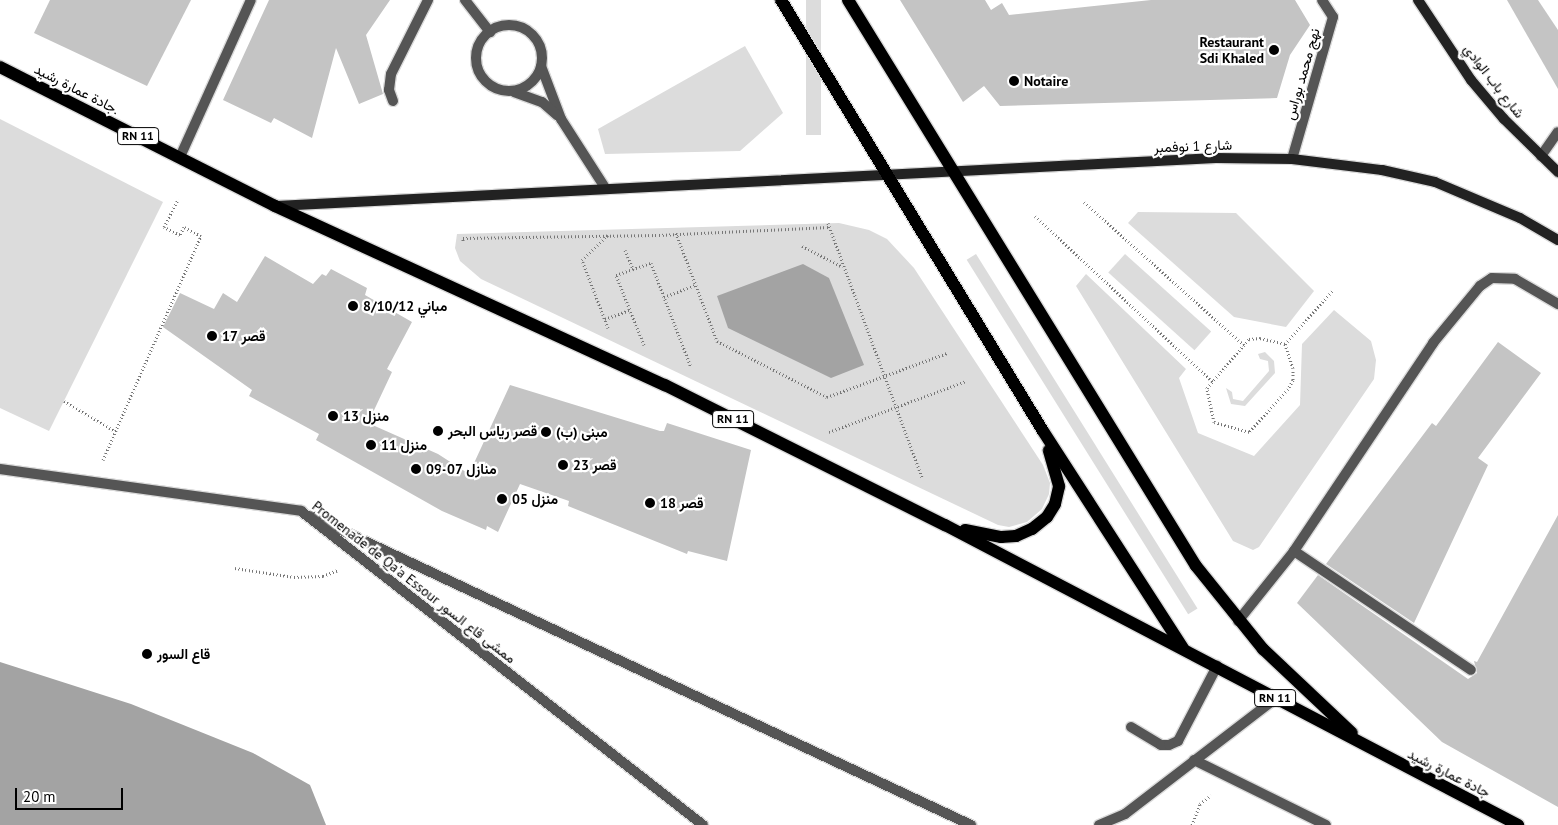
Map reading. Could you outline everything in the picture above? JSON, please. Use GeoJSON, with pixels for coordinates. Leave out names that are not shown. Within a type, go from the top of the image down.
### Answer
{"type":"FeatureCollection","features":[{"type":"Feature","properties":{"kind":"main road"},"geometry":{"type":"LineString","coordinates":[[781,0],[1043,430],[1183,648]]}},
{"type":"Feature","properties":{"kind":"main road"},"geometry":{"type":"LineString","coordinates":[[848,0],[950,171],[986,224],[1196,566],[1238,621],[1297,683],[1367,747]]}},
{"type":"Feature","properties":{"kind":"main road","name":"شارع باب الوادي"},"geometry":{"type":"LineString","coordinates":[[1418,0],[1471,80],[1558,172]]}},
{"type":"Feature","properties":{"kind":"main road","name":"جادة عمارة رشيد."},"geometry":{"type":"LineString","coordinates":[[0,67],[275,206]]}},
{"type":"Feature","properties":{"kind":"main road","name":"شارع 1 نوفمبر"},"geometry":{"type":"LineString","coordinates":[[275,206],[1216,158],[1292,159],[1382,170],[1435,182],[1520,218],[1558,240]]}},
{"type":"Feature","properties":{"kind":"main road","name":"RN 11"},"geometry":{"type":"LineString","coordinates":[[275,206],[665,385],[945,525],[1183,648],[1367,747]]}},
{"type":"Feature","properties":{"kind":"main road"},"geometry":{"type":"LineString","coordinates":[[945,525],[1000,537],[1032,529],[1047,517],[1055,504],[1059,486],[1043,430]]}},
{"type":"Feature","properties":{"kind":"main road","name":"جادة عمارة رشيد"},"geometry":{"type":"LineString","coordinates":[[1367,747],[1518,825]]}},
{"type":"Feature","properties":{"kind":"street"},"geometry":{"type":"LineString","coordinates":[[180,157],[251,0]]}},
{"type":"Feature","properties":{"kind":"street"},"geometry":{"type":"LineString","coordinates":[[393,101],[389,90],[390,74],[428,0]]}},
{"type":"Feature","properties":{"kind":"street"},"geometry":{"type":"LineString","coordinates":[[465,0],[490,32]]}},
{"type":"Feature","properties":{"kind":"street","name":"نهج محمد بوراس"},"geometry":{"type":"LineString","coordinates":[[1292,159],[1333,17],[1322,0]]}},
{"type":"Feature","properties":{"kind":"street"},"geometry":{"type":"LineString","coordinates":[[561,119],[542,102],[525,93],[510,91],[489,84],[477,66],[480,44],[490,32],[505,26],[526,30],[540,46],[541,66],[561,119],[606,189]]}},
{"type":"Feature","properties":{"kind":"street"},"geometry":{"type":"LineString","coordinates":[[510,91],[530,84],[541,66]]}},
{"type":"Feature","properties":{"kind":"street"},"geometry":{"type":"LineString","coordinates":[[1541,156],[1558,132]]}},
{"type":"Feature","properties":{"kind":"street"},"geometry":{"type":"LineString","coordinates":[[1238,621],[1294,551],[1433,343],[1480,286],[1492,278],[1515,279],[1558,304]]}},
{"type":"Feature","properties":{"kind":"street","name":"Promenade de Qa'a Essour ممشى قاع السور"},"geometry":{"type":"LineString","coordinates":[[0,469],[301,511],[703,825]]}},
{"type":"Feature","properties":{"kind":"street"},"geometry":{"type":"LineString","coordinates":[[301,511],[971,825]]}},
{"type":"Feature","properties":{"kind":"street"},"geometry":{"type":"LineString","coordinates":[[1294,551],[1471,670]]}},
{"type":"Feature","properties":{"kind":"street"},"geometry":{"type":"LineString","coordinates":[[1131,727],[1161,745],[1169,745],[1178,741],[1216,666]]}},
{"type":"Feature","properties":{"kind":"street"},"geometry":{"type":"LineString","coordinates":[[1099,825],[1125,814],[1276,698]]}},
{"type":"Feature","properties":{"kind":"street"},"geometry":{"type":"LineString","coordinates":[[1194,760],[1326,825]]}},
{"type":"Feature","properties":{"kind":"path"},"geometry":{"type":"LineString","coordinates":[[93,481],[201,236],[184,227],[180,235],[164,227],[178,199]]}},
{"type":"Feature","properties":{"kind":"path"},"geometry":{"type":"LineString","coordinates":[[1084,202],[1244,345]]}},
{"type":"Feature","properties":{"kind":"path"},"geometry":{"type":"LineString","coordinates":[[1035,216],[1214,382]]}},
{"type":"Feature","properties":{"kind":"path"},"geometry":{"type":"LineString","coordinates":[[463,241],[463,238],[676,233],[829,225],[842,266],[922,477]]}},
{"type":"Feature","properties":{"kind":"path"},"geometry":{"type":"LineString","coordinates":[[676,233],[717,342],[827,397],[947,353]]}},
{"type":"Feature","properties":{"kind":"path"},"geometry":{"type":"LineString","coordinates":[[608,328],[582,260],[609,235]]}},
{"type":"Feature","properties":{"kind":"path"},"geometry":{"type":"LineString","coordinates":[[802,246],[842,266]]}},
{"type":"Feature","properties":{"kind":"path"},"geometry":{"type":"LineString","coordinates":[[625,250],[633,269]]}},
{"type":"Feature","properties":{"kind":"path"},"geometry":{"type":"LineString","coordinates":[[644,344],[616,275],[651,262],[691,367]]}},
{"type":"Feature","properties":{"kind":"path"},"geometry":{"type":"LineString","coordinates":[[664,297],[695,285]]}},
{"type":"Feature","properties":{"kind":"path"},"geometry":{"type":"LineString","coordinates":[[1285,344],[1332,291]]}},
{"type":"Feature","properties":{"kind":"path"},"geometry":{"type":"LineString","coordinates":[[605,319],[630,310]]}},
{"type":"Feature","properties":{"kind":"path"},"geometry":{"type":"LineString","coordinates":[[1260,338],[1285,344],[1292,357],[1293,380],[1249,432],[1214,422],[1207,388],[1249,339],[1260,338]]}},
{"type":"Feature","properties":{"kind":"path"},"geometry":{"type":"LineString","coordinates":[[829,432],[966,381]]}},
{"type":"Feature","properties":{"kind":"path"},"geometry":{"type":"LineString","coordinates":[[64,401],[115,431]]}},
{"type":"Feature","properties":{"kind":"path"},"geometry":{"type":"LineString","coordinates":[[235,568],[294,577],[323,576],[345,567],[356,553]]}},
{"type":"Feature","properties":{"kind":"path"},"geometry":{"type":"LineString","coordinates":[[1192,825],[1200,804]]}},
{"type":"Feature","properties":{"kind":"shaded area"},"geometry":{"type":"Polygon","coordinates":[[[806,0],[821,0],[821,135],[806,135],[806,0]]]}},
{"type":"Feature","properties":{"kind":"shaded area"},"geometry":{"type":"Polygon","coordinates":[[[745,46],[783,113],[740,151],[605,154],[598,129],[745,46]]]}},
{"type":"Feature","properties":{"kind":"shaded area"},"geometry":{"type":"Polygon","coordinates":[[[0,119],[163,202],[49,431],[0,408],[0,119]]]}},
{"type":"Feature","properties":{"kind":"shaded area"},"geometry":{"type":"Polygon","coordinates":[[[1138,212],[1236,213],[1314,291],[1286,327],[1234,317],[1128,223],[1138,212]]]}},
{"type":"Feature","properties":{"kind":"shaded area"},"geometry":{"type":"Polygon","coordinates":[[[839,223],[869,230],[887,239],[914,268],[1043,465],[1050,483],[1049,494],[1042,509],[1027,522],[1009,527],[998,525],[481,279],[460,261],[455,248],[457,234],[839,223]]]}},
{"type":"Feature","properties":{"kind":"shaded area"},"geometry":{"type":"Polygon","coordinates":[[[976,254],[1198,608],[1188,614],[967,260],[976,254]]]}},
{"type":"Feature","properties":{"kind":"shaded area"},"geometry":{"type":"Polygon","coordinates":[[[1125,254],[1211,332],[1194,350],[1108,273],[1125,254]]]}},
{"type":"Feature","properties":{"kind":"shaded area"},"geometry":{"type":"Polygon","coordinates":[[[803,264],[829,278],[864,365],[831,378],[728,328],[717,296],[803,264]]]}},
{"type":"Feature","properties":{"kind":"shaded area"},"geometry":{"type":"Polygon","coordinates":[[[1086,274],[1186,369],[1179,378],[1198,433],[1254,456],[1300,405],[1302,344],[1334,310],[1371,341],[1376,360],[1374,379],[1259,547],[1253,550],[1233,541],[1076,286],[1086,274]]]}},
{"type":"Feature","properties":{"kind":"shaded area"},"geometry":{"type":"Polygon","coordinates":[[[1265,352],[1274,361],[1275,373],[1245,406],[1231,404],[1226,388],[1232,392],[1233,399],[1243,401],[1269,371],[1268,361],[1260,359],[1258,354],[1265,352]]]}},
{"type":"Feature","properties":{"kind":"shaded area"},"geometry":{"type":"Polygon","coordinates":[[[0,662],[131,704],[253,753],[310,785],[326,825],[0,825],[0,662]]]}},
{"type":"Feature","properties":{"kind":"building"},"geometry":{"type":"Polygon","coordinates":[[[50,0],[191,0],[147,86],[34,33],[50,0]]]}},
{"type":"Feature","properties":{"kind":"building"},"geometry":{"type":"Polygon","coordinates":[[[269,0],[390,0],[366,35],[383,94],[359,104],[336,48],[312,138],[274,118],[271,123],[223,100],[269,0]]]}},
{"type":"Feature","properties":{"kind":"building"},"geometry":{"type":"Polygon","coordinates":[[[900,0],[985,0],[991,10],[1002,3],[1009,15],[1151,0],[1295,0],[1310,25],[1290,55],[1277,98],[1000,106],[984,86],[963,102],[900,0]]]}},
{"type":"Feature","properties":{"kind":"building"},"geometry":{"type":"Polygon","coordinates":[[[1507,0],[1538,0],[1558,30],[1558,89],[1507,0]]]}},
{"type":"Feature","properties":{"kind":"building"},"geometry":{"type":"Polygon","coordinates":[[[265,256],[313,284],[322,274],[326,276],[331,269],[367,288],[365,295],[412,322],[387,369],[392,372],[368,423],[438,454],[469,474],[510,385],[660,431],[664,431],[667,423],[751,450],[727,561],[688,551],[687,554],[568,506],[569,501],[520,484],[498,532],[487,526],[486,530],[442,511],[316,440],[319,434],[249,396],[252,390],[163,327],[180,293],[214,309],[223,293],[237,302],[265,256]]]}},
{"type":"Feature","properties":{"kind":"building"},"geometry":{"type":"Polygon","coordinates":[[[1498,342],[1541,373],[1478,458],[1488,465],[1414,623],[1326,564],[1432,423],[1436,426],[1498,342]]]}},
{"type":"Feature","properties":{"kind":"building"},"geometry":{"type":"Polygon","coordinates":[[[1558,515],[1558,807],[1442,742],[1297,603],[1318,575],[1468,679],[1477,673],[1474,661],[1477,662],[1558,515]]]}},
{"type":"Feature","properties":{"kind":"place","name":"Restaurant Sdi Khaled"},"geometry":{"type":"Point","coordinates":[1274,50]}},
{"type":"Feature","properties":{"kind":"place","name":"Notaire"},"geometry":{"type":"Point","coordinates":[1014,81]}},
{"type":"Feature","properties":{"kind":"place","name":"مباني 8/10/12"},"geometry":{"type":"Point","coordinates":[353,306]}},
{"type":"Feature","properties":{"kind":"place","name":"قصر 17"},"geometry":{"type":"Point","coordinates":[212,336]}},
{"type":"Feature","properties":{"kind":"place","name":"منزل 13"},"geometry":{"type":"Point","coordinates":[333,416]}},
{"type":"Feature","properties":{"kind":"place","name":"قصر رياس البحر"},"geometry":{"type":"Point","coordinates":[438,431]}},
{"type":"Feature","properties":{"kind":"place","name":"مبنى (ب)"},"geometry":{"type":"Point","coordinates":[546,432]}},
{"type":"Feature","properties":{"kind":"place","name":"منزل 11"},"geometry":{"type":"Point","coordinates":[371,445]}},
{"type":"Feature","properties":{"kind":"place","name":"قصر 23"},"geometry":{"type":"Point","coordinates":[563,465]}},
{"type":"Feature","properties":{"kind":"place","name":"منازل 07-09"},"geometry":{"type":"Point","coordinates":[416,469]}},
{"type":"Feature","properties":{"kind":"place","name":"منزل 05"},"geometry":{"type":"Point","coordinates":[502,499]}},
{"type":"Feature","properties":{"kind":"place","name":"قصر 18"},"geometry":{"type":"Point","coordinates":[650,503]}},
{"type":"Feature","properties":{"kind":"place","name":"قاع السور"},"geometry":{"type":"Point","coordinates":[147,654]}}]}
